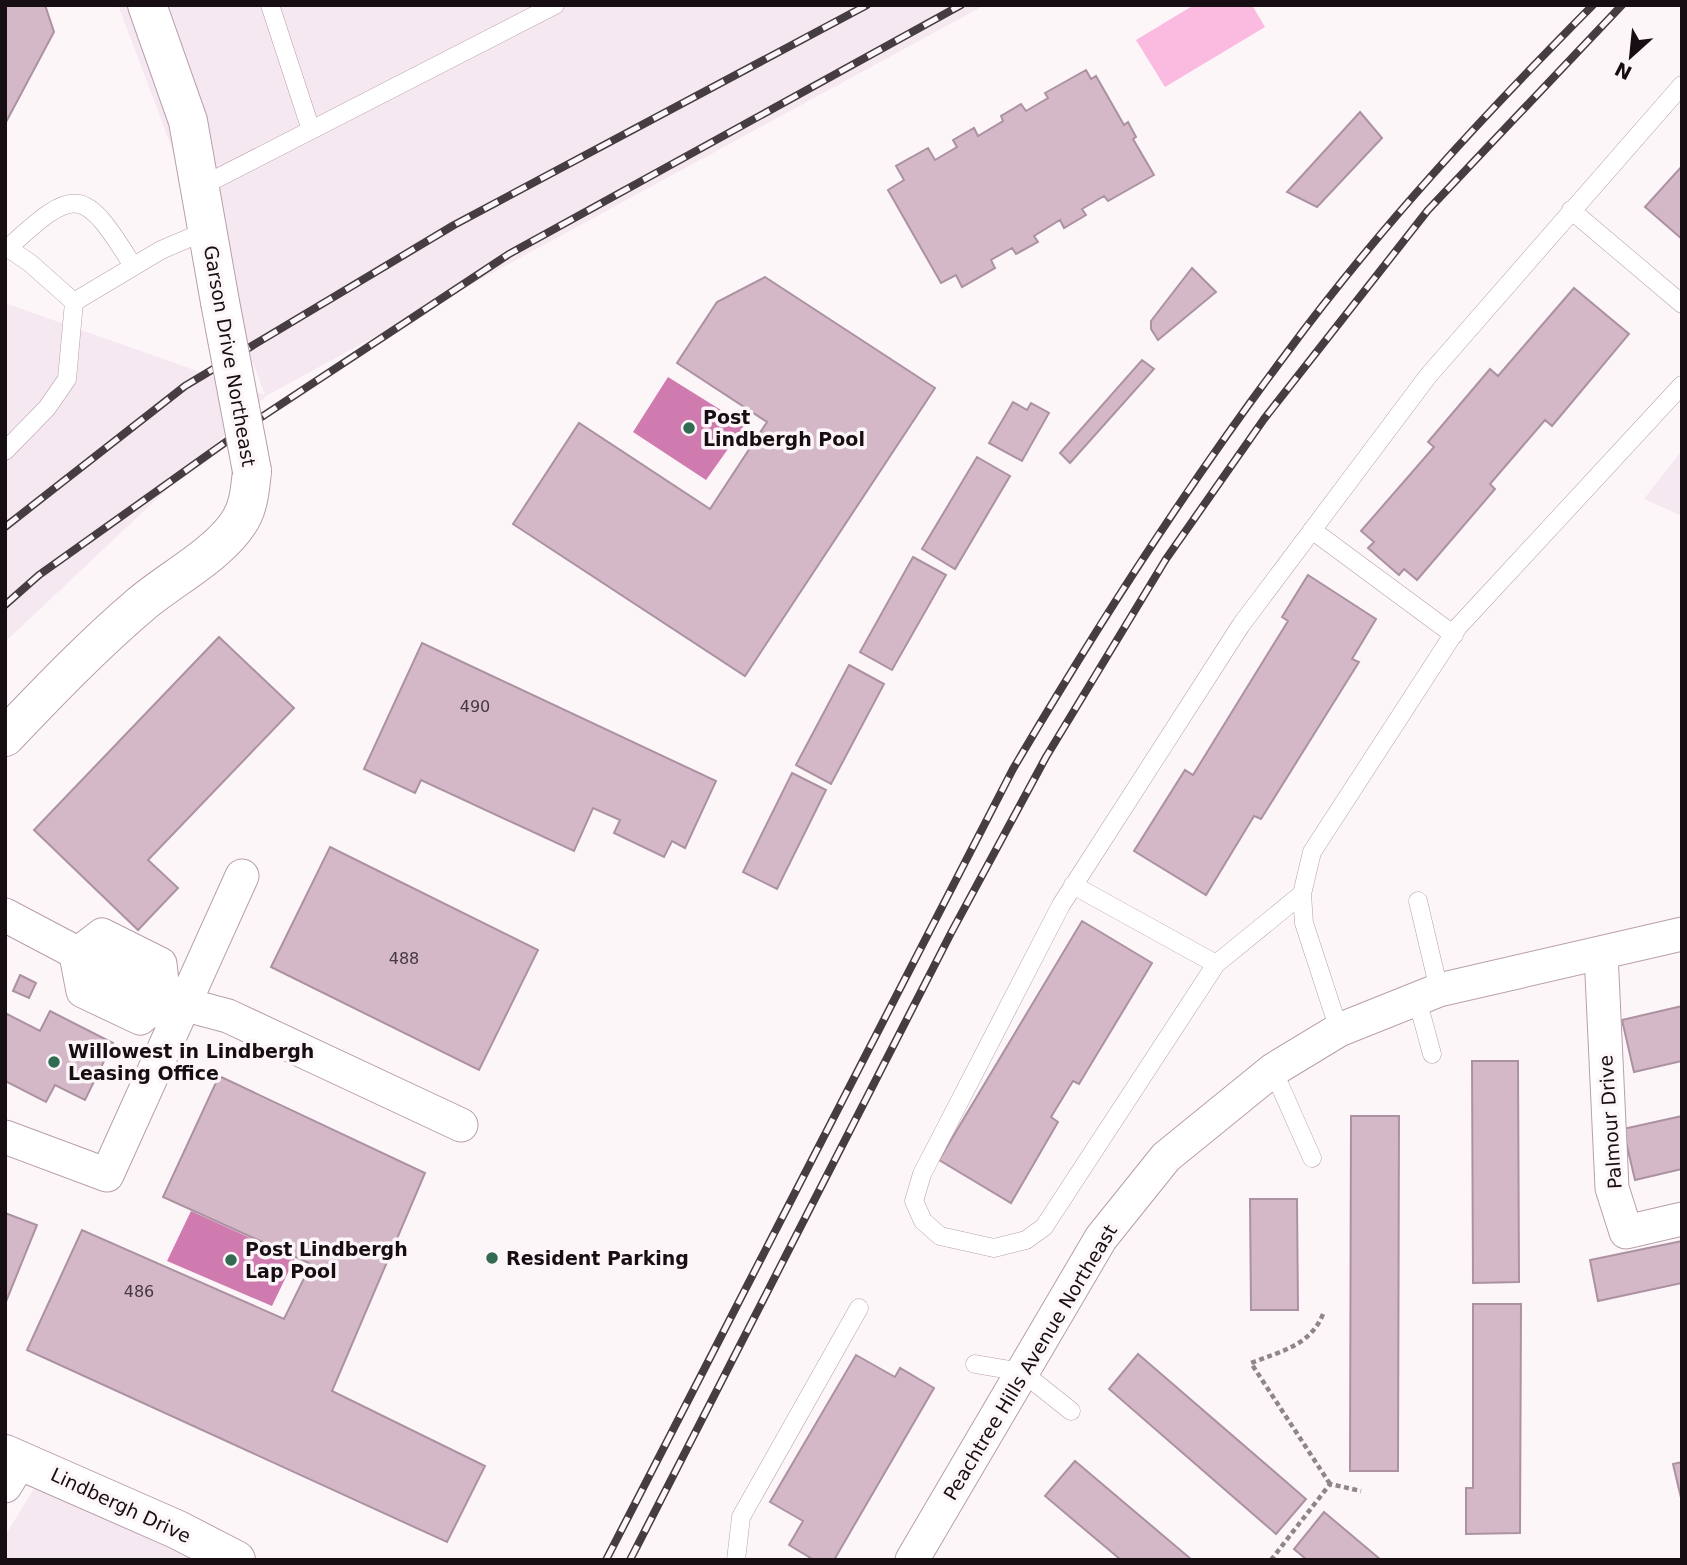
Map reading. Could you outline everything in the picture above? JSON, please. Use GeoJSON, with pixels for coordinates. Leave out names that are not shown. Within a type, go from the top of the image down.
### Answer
{"type":"FeatureCollection","features":[{"type":"Feature","properties":{"kind":"main road","name":"Garson Drive Northeast"},"geometry":{"type":"LineString","coordinates":[[5,737],[97,643],[142,603],[225,539],[239,522],[249,499],[252,471],[188,121],[147,5]]}},
{"type":"Feature","properties":{"kind":"main road","name":"Lindbergh Drive"},"geometry":{"type":"LineString","coordinates":[[11,1467],[236,1560]]}},
{"type":"Feature","properties":{"kind":"street"},"geometry":{"type":"LineString","coordinates":[[5,1137],[107,1175],[175,1001],[242,876]]}},
{"type":"Feature","properties":{"kind":"street"},"geometry":{"type":"LineString","coordinates":[[5,915],[76,955],[83,991],[140,1018],[175,1001],[228,1016],[461,1125]]}},
{"type":"Feature","properties":{"kind":"street","name":"Peachtree Hills Avenue Northeast"},"geometry":{"type":"LineString","coordinates":[[912,1560],[1101,1238],[1167,1157],[1273,1070],[1339,1030],[1428,994],[1682,934]]}},
{"type":"Feature","properties":{"kind":"street"},"geometry":{"type":"LineString","coordinates":[[76,955],[102,935],[160,964],[175,1001]]}},
{"type":"Feature","properties":{"kind":"street","name":"Palmour Drive"},"geometry":{"type":"LineString","coordinates":[[1601,953],[1612,1188],[1626,1232],[1682,1219]]}},
{"type":"Feature","properties":{"kind":"lane"},"geometry":{"type":"LineString","coordinates":[[270,5],[311,130]]}},
{"type":"Feature","properties":{"kind":"lane"},"geometry":{"type":"LineString","coordinates":[[200,187],[555,5]]}},
{"type":"Feature","properties":{"kind":"lane"},"geometry":{"type":"LineString","coordinates":[[1302,894],[1216,964],[1044,1227],[1026,1240],[994,1248],[940,1237],[923,1221],[914,1201],[922,1174],[1073,885],[1241,625],[1428,376],[1682,85]]}},
{"type":"Feature","properties":{"kind":"lane"},"geometry":{"type":"LineString","coordinates":[[74,302],[7,247],[47,212],[64,203],[78,203],[96,212],[107,223],[133,266]]}},
{"type":"Feature","properties":{"kind":"lane"},"geometry":{"type":"LineString","coordinates":[[1571,210],[1682,304]]}},
{"type":"Feature","properties":{"kind":"lane"},"geometry":{"type":"LineString","coordinates":[[74,302],[161,250],[208,230]]}},
{"type":"Feature","properties":{"kind":"lane"},"geometry":{"type":"LineString","coordinates":[[5,451],[47,408],[67,379],[74,302]]}},
{"type":"Feature","properties":{"kind":"lane"},"geometry":{"type":"LineString","coordinates":[[1339,1030],[1304,923],[1302,894],[1312,852],[1454,635],[1682,385]]}},
{"type":"Feature","properties":{"kind":"lane"},"geometry":{"type":"LineString","coordinates":[[1312,530],[1454,635]]}},
{"type":"Feature","properties":{"kind":"lane"},"geometry":{"type":"LineString","coordinates":[[1073,885],[1216,964]]}},
{"type":"Feature","properties":{"kind":"lane"},"geometry":{"type":"LineString","coordinates":[[1418,901],[1432,1054]]}},
{"type":"Feature","properties":{"kind":"lane"},"geometry":{"type":"LineString","coordinates":[[1273,1070],[1312,1158]]}},
{"type":"Feature","properties":{"kind":"lane"},"geometry":{"type":"LineString","coordinates":[[736,1560],[741,1517],[859,1308]]}},
{"type":"Feature","properties":{"kind":"lane"},"geometry":{"type":"LineString","coordinates":[[975,1364],[1022,1372],[1072,1411]]}},
{"type":"Feature","properties":{"kind":"path"},"geometry":{"type":"LineString","coordinates":[[1323,1314],[1316,1331],[1300,1343],[1251,1363],[1330,1484],[1361,1491]]}},
{"type":"Feature","properties":{"kind":"path"},"geometry":{"type":"LineString","coordinates":[[1271,1560],[1330,1484]]}},
{"type":"Feature","properties":{"kind":"shaded area"},"geometry":{"type":"Polygon","coordinates":[[[118,5],[985,5],[266,396],[5,642],[5,303],[265,395],[118,5]]]}},
{"type":"Feature","properties":{"kind":"shaded area"},"geometry":{"type":"Polygon","coordinates":[[[1194,5],[1252,5],[1265,27],[1165,87],[1136,40],[1194,5]]]}},
{"type":"Feature","properties":{"kind":"shaded area","name":"Post Lindbergh Pool"},"geometry":{"type":"Polygon","coordinates":[[[668,377],[745,425],[706,480],[633,432],[668,377]]]}},
{"type":"Feature","properties":{"kind":"shaded area"},"geometry":{"type":"Polygon","coordinates":[[[1682,450],[1682,516],[1644,499],[1682,450]]]}},
{"type":"Feature","properties":{"kind":"shaded area","name":"Post Lindbergh Lap Pool"},"geometry":{"type":"Polygon","coordinates":[[[191,1211],[295,1258],[272,1306],[167,1261],[191,1211]]]}},
{"type":"Feature","properties":{"kind":"shaded area"},"geometry":{"type":"Polygon","coordinates":[[[43,1474],[207,1560],[5,1560],[5,1536],[43,1474]]]}},
{"type":"Feature","properties":{"kind":"building"},"geometry":{"type":"Polygon","coordinates":[[[5,5],[45,5],[54,32],[5,124],[5,5]]]}},
{"type":"Feature","properties":{"kind":"building"},"geometry":{"type":"Polygon","coordinates":[[[1086,70],[1091,79],[1096,76],[1124,125],[1128,122],[1136,137],[1133,139],[1154,175],[1108,201],[1104,196],[1082,209],[1086,215],[1064,228],[1060,220],[1034,236],[1038,242],[1016,254],[1012,248],[991,260],[995,268],[962,287],[956,275],[941,283],[888,190],[904,180],[896,166],[928,148],[935,160],[957,147],[953,140],[974,128],[978,136],[1003,121],[1001,116],[1021,104],[1026,111],[1048,98],[1045,93],[1086,70]]]}},
{"type":"Feature","properties":{"kind":"building"},"geometry":{"type":"Polygon","coordinates":[[[1360,112],[1382,138],[1317,207],[1287,192],[1360,112]]]}},
{"type":"Feature","properties":{"kind":"building"},"geometry":{"type":"Polygon","coordinates":[[[1682,166],[1682,239],[1645,207],[1682,166]]]}},
{"type":"Feature","properties":{"kind":"building"},"geometry":{"type":"Polygon","coordinates":[[[1192,268],[1216,292],[1158,340],[1151,329],[1151,321],[1192,268]]]}},
{"type":"Feature","properties":{"kind":"building"},"geometry":{"type":"Polygon","coordinates":[[[765,277],[935,388],[745,676],[513,524],[579,423],[710,509],[767,422],[677,363],[717,302],[765,277]]]}},
{"type":"Feature","properties":{"kind":"building"},"geometry":{"type":"Polygon","coordinates":[[[1574,288],[1629,334],[1552,426],[1545,420],[1490,484],[1495,489],[1417,580],[1404,569],[1399,575],[1368,548],[1374,542],[1361,531],[1434,447],[1428,442],[1490,369],[1498,376],[1574,288]]]}},
{"type":"Feature","properties":{"kind":"building"},"geometry":{"type":"Polygon","coordinates":[[[1142,360],[1154,369],[1070,463],[1060,453],[1142,360]]]}},
{"type":"Feature","properties":{"kind":"building"},"geometry":{"type":"Polygon","coordinates":[[[1013,402],[1027,410],[1031,403],[1049,413],[1022,461],[989,443],[1013,402]]]}},
{"type":"Feature","properties":{"kind":"building"},"geometry":{"type":"Polygon","coordinates":[[[977,457],[1010,476],[955,569],[922,549],[977,457]]]}},
{"type":"Feature","properties":{"kind":"building"},"geometry":{"type":"Polygon","coordinates":[[[913,557],[946,575],[892,670],[860,652],[913,557]]]}},
{"type":"Feature","properties":{"kind":"building"},"geometry":{"type":"Polygon","coordinates":[[[1308,575],[1376,619],[1352,659],[1359,662],[1261,819],[1254,816],[1206,895],[1134,851],[1185,770],[1193,775],[1288,621],[1282,617],[1308,575]]]}},
{"type":"Feature","properties":{"kind":"building"},"geometry":{"type":"Polygon","coordinates":[[[219,637],[294,708],[148,860],[178,888],[138,930],[34,830],[219,637]]]}},
{"type":"Feature","properties":{"kind":"building"},"geometry":{"type":"Polygon","coordinates":[[[422,643],[716,781],[685,848],[672,841],[664,857],[614,833],[620,820],[593,808],[574,851],[421,780],[415,793],[364,769],[422,643]]]}},
{"type":"Feature","properties":{"kind":"building"},"geometry":{"type":"Polygon","coordinates":[[[849,665],[884,684],[831,784],[796,765],[849,665]]]}},
{"type":"Feature","properties":{"kind":"building"},"geometry":{"type":"Polygon","coordinates":[[[792,773],[826,790],[777,889],[743,872],[792,773]]]}},
{"type":"Feature","properties":{"kind":"building"},"geometry":{"type":"Polygon","coordinates":[[[330,847],[538,950],[479,1070],[271,967],[330,847]]]}},
{"type":"Feature","properties":{"kind":"building"},"geometry":{"type":"Polygon","coordinates":[[[1082,921],[1152,963],[1079,1084],[1073,1081],[1051,1117],[1058,1122],[1011,1203],[939,1160],[1082,921]]]}},
{"type":"Feature","properties":{"kind":"building"},"geometry":{"type":"Polygon","coordinates":[[[20,975],[36,983],[29,998],[13,991],[20,975]]]}},
{"type":"Feature","properties":{"kind":"building"},"geometry":{"type":"Polygon","coordinates":[[[1682,1006],[1682,1061],[1634,1072],[1622,1020],[1682,1006]]]}},
{"type":"Feature","properties":{"kind":"building","name":"Willowest in Lindbergh Leasing Office"},"geometry":{"type":"Polygon","coordinates":[[[50,1011],[113,1043],[85,1100],[55,1085],[46,1102],[5,1081],[5,1013],[40,1031],[50,1011]]]}},
{"type":"Feature","properties":{"kind":"building"},"geometry":{"type":"Polygon","coordinates":[[[1472,1061],[1518,1061],[1519,1282],[1473,1283],[1472,1061]]]}},
{"type":"Feature","properties":{"kind":"building"},"geometry":{"type":"Polygon","coordinates":[[[219,1076],[425,1173],[332,1391],[485,1466],[447,1542],[27,1350],[82,1230],[284,1319],[311,1264],[163,1197],[219,1076]]]}},
{"type":"Feature","properties":{"kind":"building"},"geometry":{"type":"Polygon","coordinates":[[[1351,1116],[1399,1116],[1398,1471],[1350,1471],[1351,1116]]]}},
{"type":"Feature","properties":{"kind":"building"},"geometry":{"type":"Polygon","coordinates":[[[1682,1116],[1682,1169],[1635,1180],[1623,1129],[1682,1116]]]}},
{"type":"Feature","properties":{"kind":"building"},"geometry":{"type":"Polygon","coordinates":[[[1250,1199],[1297,1199],[1298,1310],[1251,1310],[1250,1199]]]}},
{"type":"Feature","properties":{"kind":"building"},"geometry":{"type":"Polygon","coordinates":[[[5,1213],[37,1225],[5,1304],[5,1213]]]}},
{"type":"Feature","properties":{"kind":"building"},"geometry":{"type":"Polygon","coordinates":[[[1682,1241],[1682,1283],[1598,1301],[1590,1260],[1682,1241]]]}},
{"type":"Feature","properties":{"kind":"building"},"geometry":{"type":"Polygon","coordinates":[[[1473,1304],[1521,1304],[1520,1533],[1466,1534],[1466,1488],[1473,1488],[1473,1304]]]}},
{"type":"Feature","properties":{"kind":"building"},"geometry":{"type":"Polygon","coordinates":[[[1138,1354],[1306,1499],[1276,1534],[1109,1389],[1138,1354]]]}},
{"type":"Feature","properties":{"kind":"building"},"geometry":{"type":"Polygon","coordinates":[[[856,1355],[895,1377],[900,1368],[934,1388],[834,1560],[814,1560],[789,1545],[803,1521],[770,1502],[856,1355]]]}},
{"type":"Feature","properties":{"kind":"building"},"geometry":{"type":"Polygon","coordinates":[[[1075,1461],[1192,1560],[1121,1560],[1045,1496],[1075,1461]]]}},
{"type":"Feature","properties":{"kind":"building"},"geometry":{"type":"Polygon","coordinates":[[[1682,1462],[1682,1502],[1673,1464],[1682,1462]]]}},
{"type":"Feature","properties":{"kind":"building"},"geometry":{"type":"Polygon","coordinates":[[[1324,1512],[1381,1560],[1307,1560],[1294,1549],[1324,1512]]]}},
{"type":"Feature","properties":{"kind":"railway"},"geometry":{"type":"LineString","coordinates":[[5,527],[185,386],[454,225],[867,5]]}},
{"type":"Feature","properties":{"kind":"railway"},"geometry":{"type":"LineString","coordinates":[[5,605],[39,575],[251,424],[509,254],[961,5]]}},
{"type":"Feature","properties":{"kind":"railway"},"geometry":{"type":"LineString","coordinates":[[606,1560],[1013,769],[1110,610],[1249,404],[1357,262],[1433,174],[1593,5]]}},
{"type":"Feature","properties":{"kind":"railway"},"geometry":{"type":"LineString","coordinates":[[630,1560],[951,933],[1046,757],[1166,559],[1264,419],[1428,210],[1622,5]]}},
{"type":"Feature","properties":{"kind":"place","name":"Post Lindbergh Pool"},"geometry":{"type":"Point","coordinates":[689,428]}},
{"type":"Feature","properties":{"kind":"place","name":"Willowest in Lindbergh Leasing Office"},"geometry":{"type":"Point","coordinates":[54,1062]}},
{"type":"Feature","properties":{"kind":"place","name":"Resident Parking"},"geometry":{"type":"Point","coordinates":[492,1258]}},
{"type":"Feature","properties":{"kind":"place","name":"Post Lindbergh Lap Pool"},"geometry":{"type":"Point","coordinates":[231,1260]}}]}
